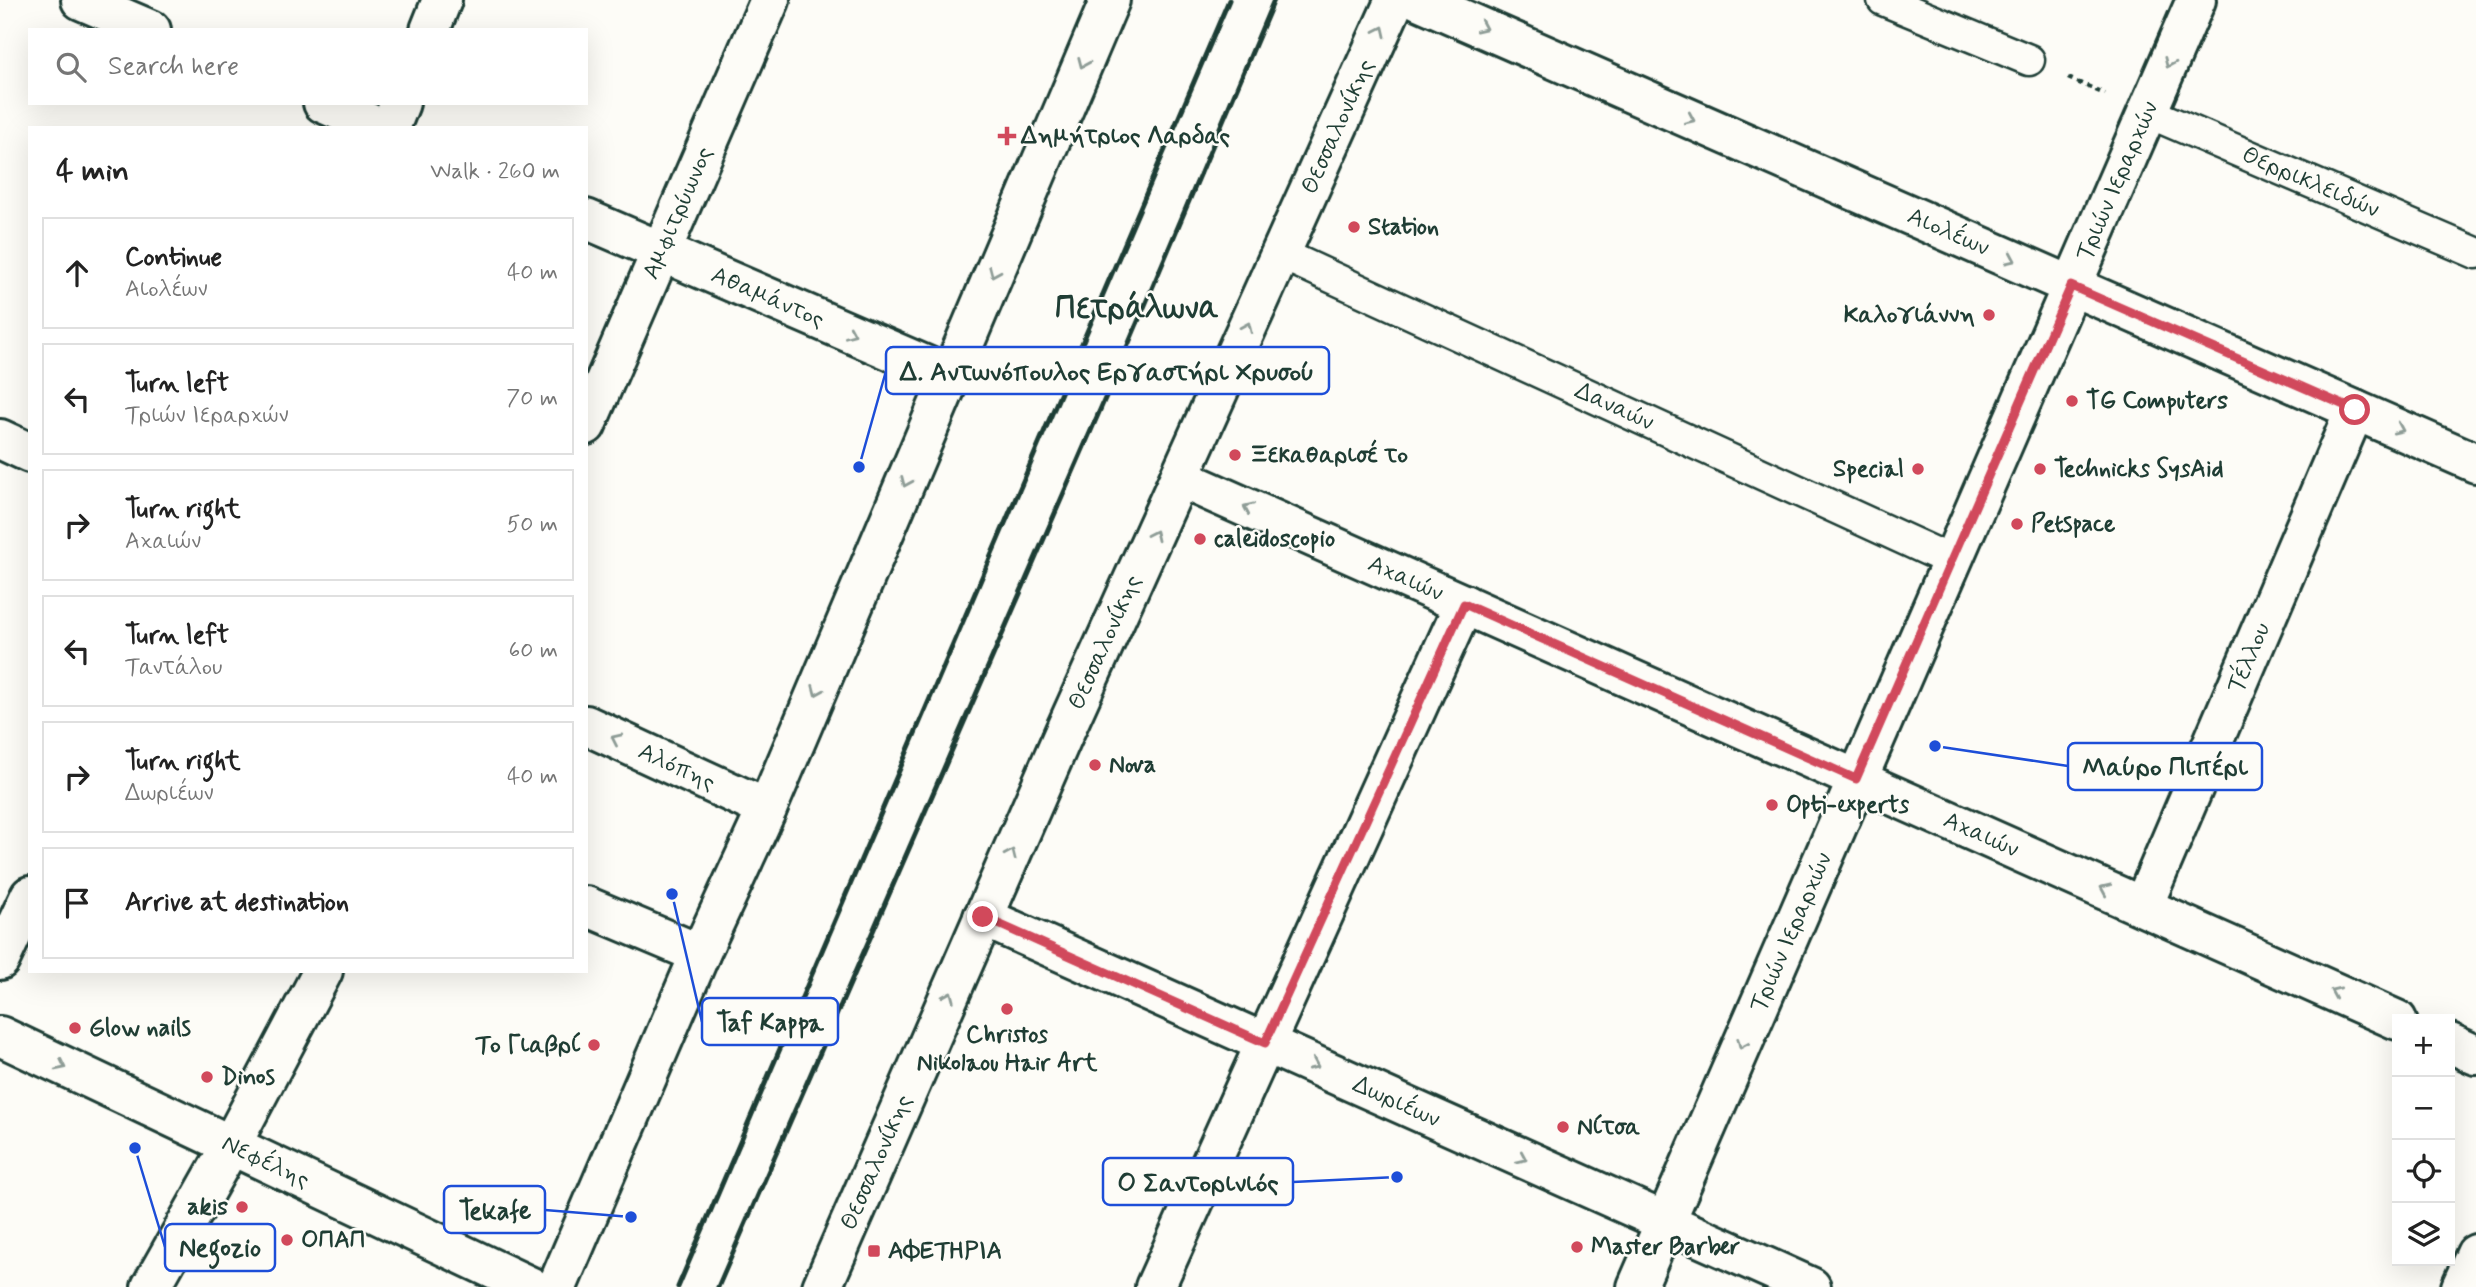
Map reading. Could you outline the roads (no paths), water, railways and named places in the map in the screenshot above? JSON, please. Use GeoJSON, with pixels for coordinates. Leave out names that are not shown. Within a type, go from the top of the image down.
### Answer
{"type":"FeatureCollection","features":[{"type":"Feature","properties":{"kind":"street"},"geometry":{"type":"LineString","coordinates":[[81,0],[146,28]]}},
{"type":"Feature","properties":{"kind":"street"},"geometry":{"type":"LineString","coordinates":[[430,28],[442,0]]}},
{"type":"Feature","properties":{"kind":"street","name":"Αμφιτρύωνος"},"geometry":{"type":"LineString","coordinates":[[588,420],[770,0]]}},
{"type":"Feature","properties":{"kind":"street"},"geometry":{"type":"LineString","coordinates":[[557,1287],[700,954],[767,809],[1110,0]]}},
{"type":"Feature","properties":{"kind":"street","name":"Θεσσαλονίκης"},"geometry":{"type":"LineString","coordinates":[[822,1287],[983,917],[1279,253],[1395,0]]}},
{"type":"Feature","properties":{"kind":"street","name":"Αιολέων"},"geometry":{"type":"LineString","coordinates":[[1419,0],[2476,463]]}},
{"type":"Feature","properties":{"kind":"street","name":"Τριών Ιεραρχών"},"geometry":{"type":"LineString","coordinates":[[1637,1287],[2196,0]]}},
{"type":"Feature","properties":{"kind":"street"},"geometry":{"type":"LineString","coordinates":[[328,105],[375,126]]}},
{"type":"Feature","properties":{"kind":"street"},"geometry":{"type":"LineString","coordinates":[[391,126],[399,105]]}},
{"type":"Feature","properties":{"kind":"street","name":"Αθαμάντος"},"geometry":{"type":"LineString","coordinates":[[588,220],[950,376]]}},
{"type":"Feature","properties":{"kind":"street","name":"Τέλλου"},"geometry":{"type":"LineString","coordinates":[[2143,906],[2355,410]]}},
{"type":"Feature","properties":{"kind":"street"},"geometry":{"type":"LineString","coordinates":[[0,439],[28,452]]}},
{"type":"Feature","properties":{"kind":"street","name":"Αχαιών"},"geometry":{"type":"LineString","coordinates":[[1180,478],[2392,1018]]}},
{"type":"Feature","properties":{"kind":"street"},"geometry":{"type":"LineString","coordinates":[[1154,1287],[1464,604]]}},
{"type":"Feature","properties":{"kind":"street","name":"Αλόπης"},"geometry":{"type":"LineString","coordinates":[[588,726],[767,809]]}},
{"type":"Feature","properties":{"kind":"street"},"geometry":{"type":"LineString","coordinates":[[0,960],[28,900]]}},
{"type":"Feature","properties":{"kind":"street"},"geometry":{"type":"LineString","coordinates":[[588,907],[700,954]]}},
{"type":"Feature","properties":{"kind":"street","name":"Δωριέων"},"geometry":{"type":"LineString","coordinates":[[983,917],[1811,1287]]}},
{"type":"Feature","properties":{"kind":"street"},"geometry":{"type":"LineString","coordinates":[[150,1287],[230,1147],[322,973]]}},
{"type":"Feature","properties":{"kind":"street","name":"Νεφέλης"},"geometry":{"type":"LineString","coordinates":[[0,1036],[531,1287]]}},
{"type":"Feature","properties":{"kind":"street"},"geometry":{"type":"LineString","coordinates":[[2455,1045],[2476,1055]]}},
{"type":"Feature","properties":{"kind":"street"},"geometry":{"type":"LineString","coordinates":[[2461,1287],[2476,1254]]}},
{"type":"Feature","properties":{"kind":"lane"},"geometry":{"type":"LineString","coordinates":[[1882,0],[2029,60]]}},
{"type":"Feature","properties":{"kind":"lane","name":"Θερρικλειδών"},"geometry":{"type":"LineString","coordinates":[[2147,112],[2476,253]]}},
{"type":"Feature","properties":{"kind":"lane","name":"Δαναών"},"geometry":{"type":"LineString","coordinates":[[1279,253],[1952,561]]}},
{"type":"Feature","properties":{"kind":"railway"},"geometry":{"type":"LineString","coordinates":[[678,1287],[1229,0]]}},
{"type":"Feature","properties":{"kind":"railway"},"geometry":{"type":"LineString","coordinates":[[718,1287],[1120,364],[1274,0]]}},
{"type":"Feature","properties":{"kind":"place","name":"Δημήτριος Λαρδας"},"geometry":{"type":"Point","coordinates":[1007,136]}},
{"type":"Feature","properties":{"kind":"place","name":"Station"},"geometry":{"type":"Point","coordinates":[1354,227]}},
{"type":"Feature","properties":{"kind":"place","name":"Καλογιάννη"},"geometry":{"type":"Point","coordinates":[1989,315]}},
{"type":"Feature","properties":{"kind":"place","name":"TG Computers"},"geometry":{"type":"Point","coordinates":[2072,401]}},
{"type":"Feature","properties":{"kind":"place","name":"Ξεκαθαρισέ το"},"geometry":{"type":"Point","coordinates":[1235,455]}},
{"type":"Feature","properties":{"kind":"place","name":"Δ. Αντωνόπουλος Εργαστήρι Χρυσού"},"geometry":{"type":"Point","coordinates":[859,467]}},
{"type":"Feature","properties":{"kind":"place","name":"Special"},"geometry":{"type":"Point","coordinates":[1918,469]}},
{"type":"Feature","properties":{"kind":"place","name":"Technicks SysAid"},"geometry":{"type":"Point","coordinates":[2040,469]}},
{"type":"Feature","properties":{"kind":"place","name":"Petspace"},"geometry":{"type":"Point","coordinates":[2017,524]}},
{"type":"Feature","properties":{"kind":"place","name":"caleidoscopio"},"geometry":{"type":"Point","coordinates":[1200,539]}},
{"type":"Feature","properties":{"kind":"place","name":"Μαύρο Πιπέρι"},"geometry":{"type":"Point","coordinates":[1935,746]}},
{"type":"Feature","properties":{"kind":"place","name":"Nova"},"geometry":{"type":"Point","coordinates":[1095,765]}},
{"type":"Feature","properties":{"kind":"place","name":"Opti-experts"},"geometry":{"type":"Point","coordinates":[1772,805]}},
{"type":"Feature","properties":{"kind":"place","name":"Taf Kappa"},"geometry":{"type":"Point","coordinates":[672,894]}},
{"type":"Feature","properties":{"kind":"place","name":"Christos Nikolaou Hair Art"},"geometry":{"type":"Point","coordinates":[1007,1009]}},
{"type":"Feature","properties":{"kind":"place","name":"Glow nails"},"geometry":{"type":"Point","coordinates":[75,1028]}},
{"type":"Feature","properties":{"kind":"place","name":"Το Γιαβρί"},"geometry":{"type":"Point","coordinates":[594,1045]}},
{"type":"Feature","properties":{"kind":"place","name":"Dinos"},"geometry":{"type":"Point","coordinates":[207,1077]}},
{"type":"Feature","properties":{"kind":"place","name":"Νίτσα"},"geometry":{"type":"Point","coordinates":[1563,1127]}},
{"type":"Feature","properties":{"kind":"place","name":"Negozio"},"geometry":{"type":"Point","coordinates":[135,1148]}},
{"type":"Feature","properties":{"kind":"place","name":"Ο Σαντορινιός"},"geometry":{"type":"Point","coordinates":[1397,1177]}},
{"type":"Feature","properties":{"kind":"place","name":"akis"},"geometry":{"type":"Point","coordinates":[242,1207]}},
{"type":"Feature","properties":{"kind":"place","name":"Tekafe"},"geometry":{"type":"Point","coordinates":[631,1217]}},
{"type":"Feature","properties":{"kind":"place","name":"ΟΠΑΠ"},"geometry":{"type":"Point","coordinates":[287,1240]}},
{"type":"Feature","properties":{"kind":"place","name":"Master Barber"},"geometry":{"type":"Point","coordinates":[1577,1247]}},
{"type":"Feature","properties":{"kind":"place","name":"ΑΦΕΤΗΡΙΑ"},"geometry":{"type":"Point","coordinates":[874,1251]}},
{"type":"Feature","properties":{"kind":"district","name":"Πετράλωνα"},"geometry":{"type":"Point","coordinates":[1137,309]}}]}
